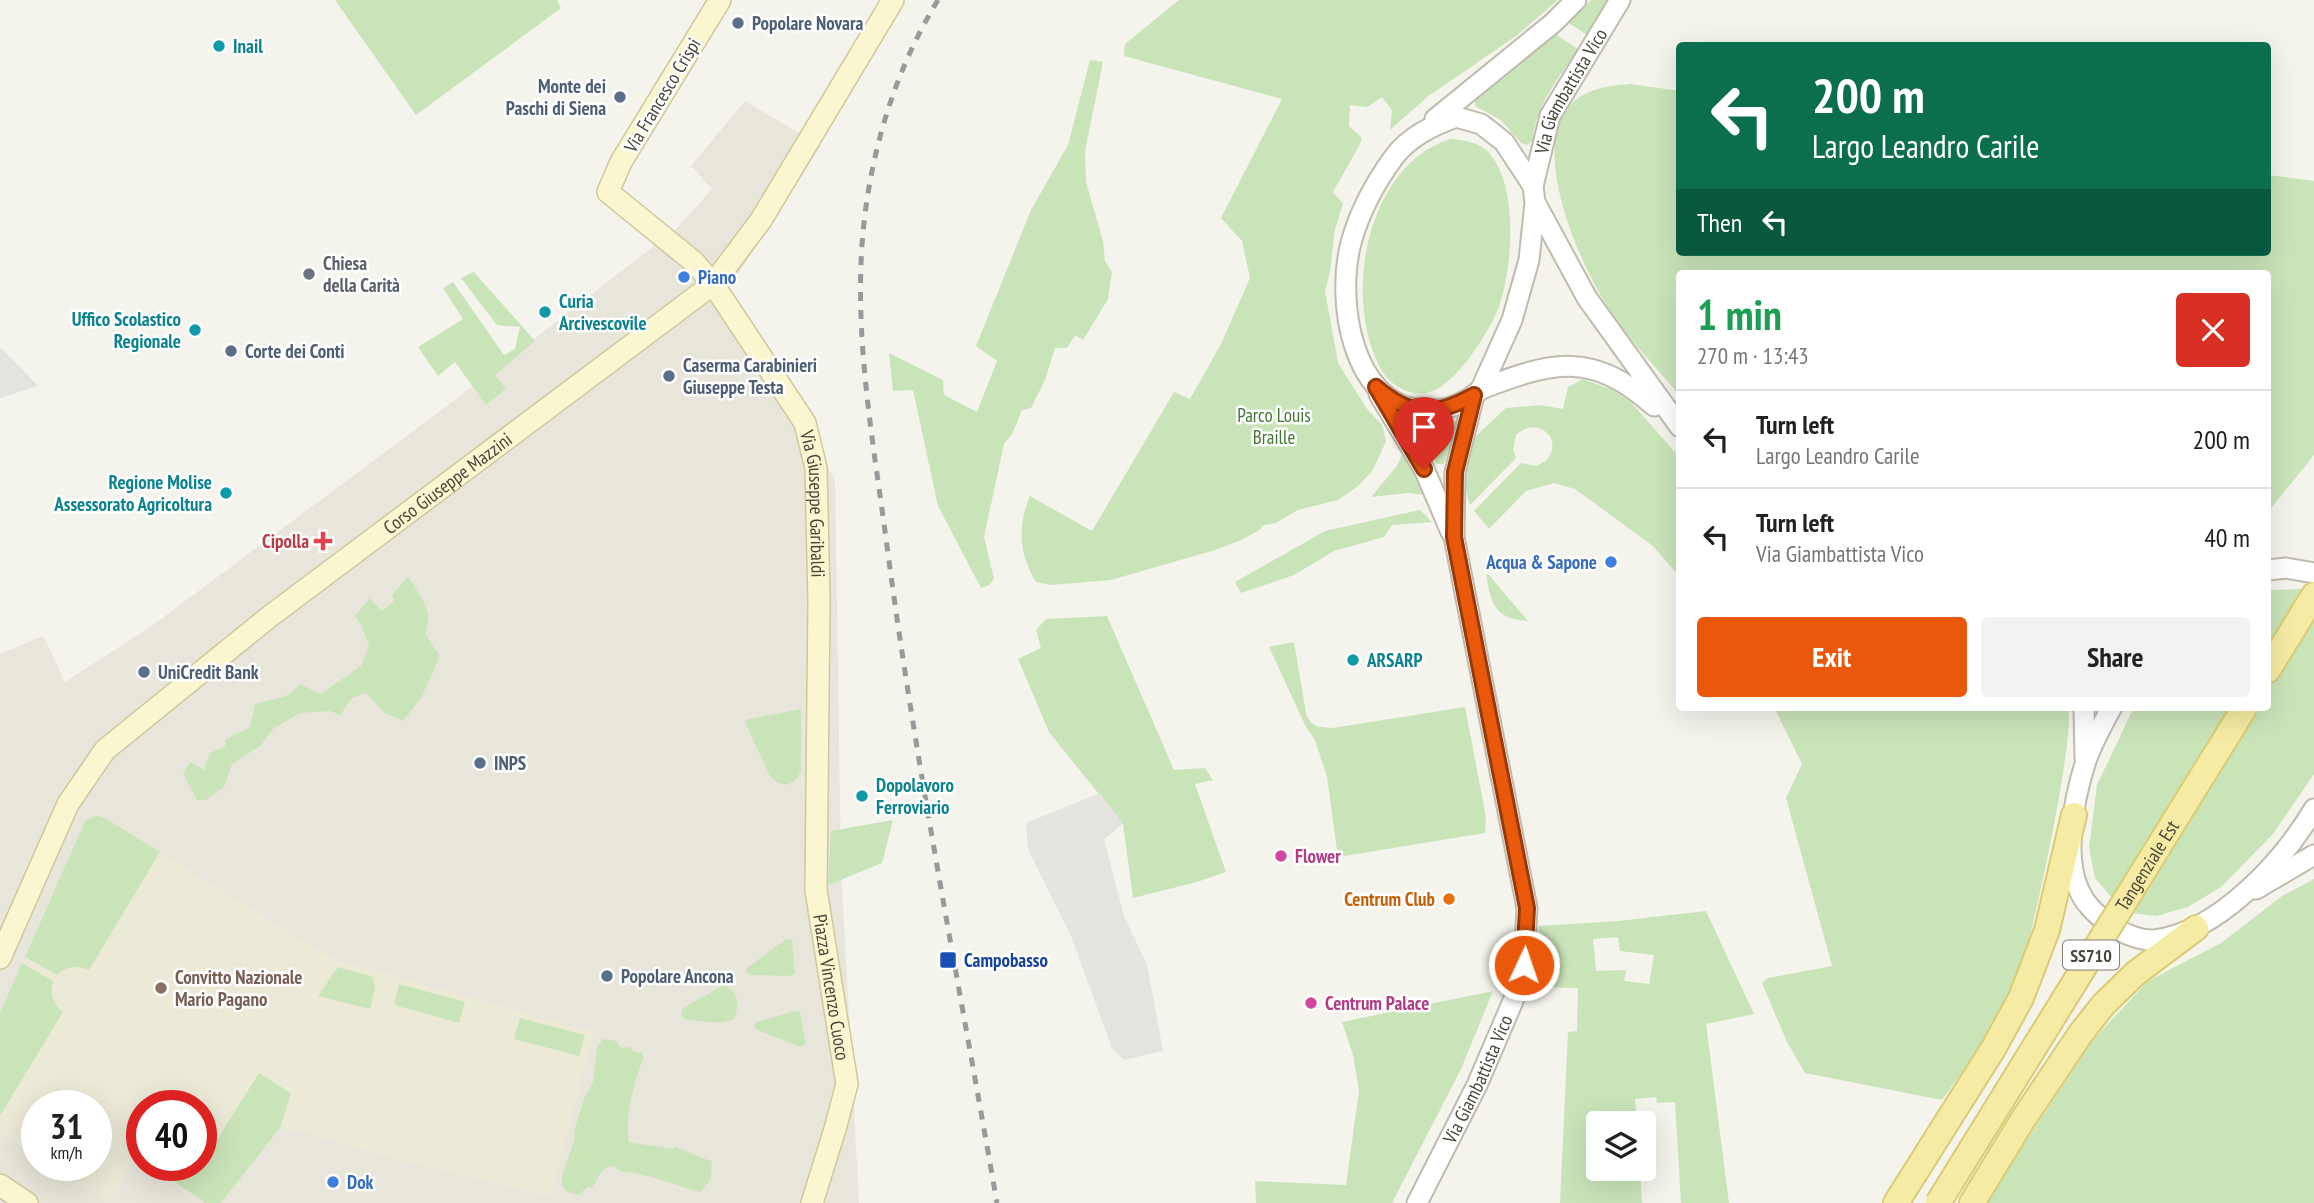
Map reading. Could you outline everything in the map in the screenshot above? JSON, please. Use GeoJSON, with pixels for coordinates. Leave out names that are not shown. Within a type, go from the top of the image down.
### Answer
{"type":"FeatureCollection","features":[{"type":"Feature","properties":{"kind":"main road","name":"Via Francesco Crispi"},"geometry":{"type":"LineString","coordinates":[[608,192],[621,162],[720,0]]}},
{"type":"Feature","properties":{"kind":"main road","name":"Corso Giuseppe Mazzini"},"geometry":{"type":"LineString","coordinates":[[0,958],[68,804],[105,750],[269,617],[713,284],[761,220],[893,0]]}},
{"type":"Feature","properties":{"kind":"main road","name":"Via Giuseppe Garibaldi"},"geometry":{"type":"LineString","coordinates":[[608,192],[694,262],[713,284],[805,423],[816,468],[819,601],[816,890]]}},
{"type":"Feature","properties":{"kind":"main road"},"geometry":{"type":"LineString","coordinates":[[2271,665],[2314,596]]}},
{"type":"Feature","properties":{"kind":"main road","name":"Tangenziale Est"},"geometry":{"type":"LineString","coordinates":[[1938,1203],[2243,711]]}},
{"type":"Feature","properties":{"kind":"main road"},"geometry":{"type":"LineString","coordinates":[[1896,1203],[1993,1049],[2021,998],[2047,930],[2074,815]]}},
{"type":"Feature","properties":{"kind":"main road","name":"Piazza Vincenzo Cuoco"},"geometry":{"type":"LineString","coordinates":[[812,1203],[847,1084],[816,890]]}},
{"type":"Feature","properties":{"kind":"main road"},"geometry":{"type":"LineString","coordinates":[[1972,1203],[2037,1099],[2104,1004],[2136,973],[2196,928]]}},
{"type":"Feature","properties":{"kind":"main road"},"geometry":{"type":"LineString","coordinates":[[0,1185],[26,1203]]}},
{"type":"Feature","properties":{"kind":"street"},"geometry":{"type":"LineString","coordinates":[[1576,0],[1553,23],[1422,130],[1395,156],[1362,211],[1350,246],[1346,279],[1347,312],[1357,358],[1376,387],[1393,402],[1414,410],[1431,411],[1452,407],[1478,392],[1540,369],[1565,365],[1592,368],[1619,379],[1637,390],[1676,424]]}},
{"type":"Feature","properties":{"kind":"street","name":"Via Giambattista Vico"},"geometry":{"type":"LineString","coordinates":[[1534,195],[1550,116],[1620,0]]}},
{"type":"Feature","properties":{"kind":"street"},"geometry":{"type":"LineString","coordinates":[[1422,130],[1455,117],[1481,124],[1504,142],[1587,298],[1676,422]]}},
{"type":"Feature","properties":{"kind":"street"},"geometry":{"type":"LineString","coordinates":[[1478,392],[1512,320],[1529,260],[1534,195]]}},
{"type":"Feature","properties":{"kind":"street","name":"Via Giambattista Vico"},"geometry":{"type":"LineString","coordinates":[[1376,387],[1424,469],[1454,537]]}},
{"type":"Feature","properties":{"kind":"street","name":"Via Giambattista Vico"},"geometry":{"type":"LineString","coordinates":[[1417,1203],[1477,1086],[1513,1001],[1524,965],[1527,908],[1454,537],[1455,472],[1478,392]]}},
{"type":"Feature","properties":{"kind":"street"},"geometry":{"type":"LineString","coordinates":[[2271,570],[2286,568],[2314,573]]}},
{"type":"Feature","properties":{"kind":"street"},"geometry":{"type":"LineString","coordinates":[[2084,711],[2085,763],[2074,815],[2072,865],[2078,889],[2090,908],[2117,931],[2153,940],[2196,928],[2237,900],[2314,855]]}},
{"type":"Feature","properties":{"kind":"street"},"geometry":{"type":"LineString","coordinates":[[2085,763],[2110,711]]}},
{"type":"Feature","properties":{"kind":"street"},"geometry":{"type":"LineString","coordinates":[[2237,900],[2300,832],[2314,809]]}},
{"type":"Feature","properties":{"kind":"shaded area"},"geometry":{"type":"Polygon","coordinates":[[[745,101],[821,146],[728,290],[835,480],[841,868],[859,1203],[0,1203],[0,654],[43,636],[65,682],[153,625],[459,397],[676,229],[712,189],[691,166],[745,101]]]}},
{"type":"Feature","properties":{"kind":"shaded area"},"geometry":{"type":"Polygon","coordinates":[[[0,347],[38,386],[0,398],[0,347]]]}},
{"type":"Feature","properties":{"kind":"shaded area"},"geometry":{"type":"Polygon","coordinates":[[[1100,793],[1123,824],[1104,839],[1124,916],[1147,965],[1163,1051],[1124,1060],[1112,1048],[1071,936],[1028,849],[1026,823],[1100,793]]]}},
{"type":"Feature","properties":{"kind":"shaded area"},"geometry":{"type":"Polygon","coordinates":[[[96,816],[105,818],[330,958],[594,1032],[550,1197],[280,1128],[221,1203],[205,1203],[172,1181],[217,1181],[217,1090],[126,1090],[126,1175],[109,1202],[75,1181],[112,1181],[112,1090],[21,1090],[21,1147],[0,1133],[0,1013],[85,821],[96,816]]]}},
{"type":"Feature","properties":{"kind":"green space"},"geometry":{"type":"Polygon","coordinates":[[[335,0],[557,0],[561,8],[416,115],[335,0]]]}},
{"type":"Feature","properties":{"kind":"green space","name":"Parco Louis Braille"},"geometry":{"type":"Polygon","coordinates":[[[1179,0],[1558,0],[1516,36],[1427,97],[1390,130],[1392,110],[1382,97],[1367,107],[1350,105],[1349,126],[1362,138],[1333,192],[1343,204],[1335,229],[1325,291],[1338,363],[1367,409],[1382,425],[1386,441],[1373,470],[1358,486],[1338,500],[1298,510],[1276,523],[1264,525],[1239,541],[1215,550],[1111,580],[1051,585],[1036,582],[1026,561],[1022,540],[1023,519],[1030,496],[1092,531],[1174,392],[1190,399],[1221,344],[1250,278],[1242,241],[1221,218],[1282,99],[1124,56],[1125,44],[1179,0]]]}},
{"type":"Feature","properties":{"kind":"green space"},"geometry":{"type":"Polygon","coordinates":[[[1591,0],[1610,0],[1587,35],[1569,23],[1591,0]]]}},
{"type":"Feature","properties":{"kind":"green space"},"geometry":{"type":"Polygon","coordinates":[[[1555,34],[1578,49],[1543,103],[1533,140],[1527,145],[1521,143],[1501,120],[1475,106],[1475,100],[1555,34]]]}},
{"type":"Feature","properties":{"kind":"green space"},"geometry":{"type":"Polygon","coordinates":[[[1090,60],[1103,62],[1085,151],[1086,182],[1103,241],[1105,261],[1112,272],[1108,299],[1083,340],[1075,335],[1067,348],[1055,348],[1045,380],[1031,408],[1022,410],[1012,434],[1004,444],[984,537],[994,579],[981,588],[938,506],[913,390],[893,391],[889,353],[943,380],[944,395],[977,412],[997,361],[976,346],[1031,210],[1068,145],[1090,60]]]}},
{"type":"Feature","properties":{"kind":"green space"},"geometry":{"type":"Polygon","coordinates":[[[1631,84],[1676,90],[1676,256],[2271,256],[2271,175],[2314,181],[2314,455],[2271,508],[2271,270],[1676,270],[1676,391],[1625,332],[1598,290],[1574,239],[1557,180],[1554,152],[1558,128],[1568,108],[1581,96],[1605,87],[1631,84]]]}},
{"type":"Feature","properties":{"kind":"green space"},"geometry":{"type":"Polygon","coordinates":[[[1451,139],[1478,145],[1486,150],[1497,164],[1509,204],[1510,250],[1507,272],[1494,319],[1464,364],[1437,389],[1414,393],[1399,388],[1382,371],[1370,342],[1364,308],[1363,273],[1369,238],[1381,205],[1399,176],[1422,153],[1451,139]]]}},
{"type":"Feature","properties":{"kind":"green space"},"geometry":{"type":"Polygon","coordinates":[[[474,272],[535,341],[495,375],[506,389],[486,405],[455,362],[438,376],[418,347],[463,319],[443,288],[453,282],[504,355],[515,349],[520,327],[497,325],[461,278],[474,272]]]}},
{"type":"Feature","properties":{"kind":"green space"},"geometry":{"type":"Polygon","coordinates":[[[1583,379],[1613,390],[1631,402],[1676,453],[1676,572],[1653,546],[1575,489],[1554,483],[1526,491],[1489,529],[1474,511],[1521,463],[1536,466],[1550,454],[1550,436],[1538,428],[1525,429],[1516,435],[1513,450],[1516,458],[1470,505],[1466,492],[1466,477],[1470,450],[1476,436],[1506,408],[1540,405],[1563,409],[1568,387],[1583,379]]]}},
{"type":"Feature","properties":{"kind":"green space"},"geometry":{"type":"Polygon","coordinates":[[[1452,419],[1458,424],[1444,464],[1437,464],[1416,430],[1428,424],[1452,419]]]}},
{"type":"Feature","properties":{"kind":"green space"},"geometry":{"type":"Polygon","coordinates":[[[1403,452],[1425,495],[1409,493],[1371,497],[1397,466],[1403,452]]]}},
{"type":"Feature","properties":{"kind":"green space"},"geometry":{"type":"Polygon","coordinates":[[[1420,510],[1432,522],[1392,525],[1384,537],[1334,551],[1294,575],[1241,593],[1235,582],[1325,531],[1420,510]]]}},
{"type":"Feature","properties":{"kind":"green space"},"geometry":{"type":"Polygon","coordinates":[[[1486,574],[1528,621],[1508,617],[1496,608],[1486,574]]]}},
{"type":"Feature","properties":{"kind":"green space"},"geometry":{"type":"Polygon","coordinates":[[[408,577],[425,604],[428,625],[425,634],[440,656],[421,698],[403,721],[385,713],[366,693],[352,698],[340,715],[330,711],[300,713],[274,728],[260,746],[232,764],[224,787],[206,800],[197,800],[183,774],[190,762],[204,770],[210,753],[226,746],[225,740],[250,727],[255,704],[287,696],[300,684],[321,694],[361,666],[369,646],[355,616],[370,598],[382,611],[394,601],[392,595],[408,577]]]}},
{"type":"Feature","properties":{"kind":"green space"},"geometry":{"type":"Polygon","coordinates":[[[2304,589],[2314,598],[2314,774],[2273,834],[2221,887],[2188,907],[2156,916],[2130,913],[2112,898],[2095,878],[2089,848],[2097,785],[2132,711],[2271,711],[2271,590],[2304,589]]]}},
{"type":"Feature","properties":{"kind":"green space"},"geometry":{"type":"Polygon","coordinates":[[[1107,616],[1174,770],[1205,768],[1213,780],[1195,784],[1226,872],[1133,898],[1123,824],[1049,732],[1018,659],[1041,648],[1036,630],[1046,619],[1107,616]]]}},
{"type":"Feature","properties":{"kind":"green space"},"geometry":{"type":"Polygon","coordinates":[[[1294,642],[1306,713],[1310,722],[1316,726],[1333,728],[1465,707],[1486,817],[1485,833],[1338,857],[1327,777],[1315,740],[1305,725],[1269,647],[1294,642]]]}},
{"type":"Feature","properties":{"kind":"green space"},"geometry":{"type":"Polygon","coordinates":[[[801,709],[801,770],[796,780],[788,784],[779,783],[770,776],[744,720],[801,709]]]}},
{"type":"Feature","properties":{"kind":"green space"},"geometry":{"type":"Polygon","coordinates":[[[1776,711],[2068,711],[2066,755],[2059,796],[2023,963],[2000,1013],[1942,1100],[1805,1073],[1787,1042],[1762,983],[1768,978],[1832,966],[1786,798],[1802,764],[1776,711]]]}},
{"type":"Feature","properties":{"kind":"green space"},"geometry":{"type":"Polygon","coordinates":[[[96,816],[105,818],[160,852],[89,970],[72,967],[57,975],[25,957],[85,821],[96,816]]]}},
{"type":"Feature","properties":{"kind":"green space"},"geometry":{"type":"Polygon","coordinates":[[[893,820],[882,863],[828,885],[831,831],[893,820]]]}},
{"type":"Feature","properties":{"kind":"green space"},"geometry":{"type":"Polygon","coordinates":[[[2314,879],[2314,1203],[1985,1203],[2092,1041],[2148,981],[2221,943],[2282,896],[2314,879]]]}},
{"type":"Feature","properties":{"kind":"green space"},"geometry":{"type":"Polygon","coordinates":[[[1706,911],[1754,1014],[1706,1024],[1729,1203],[1681,1203],[1675,1102],[1657,1103],[1656,1097],[1635,1099],[1636,1111],[1586,1111],[1586,1181],[1641,1181],[1642,1203],[1560,1203],[1568,1032],[1577,1031],[1578,988],[1537,987],[1539,926],[1706,911]],[[1618,937],[1593,939],[1596,971],[1626,970],[1624,981],[1649,984],[1654,955],[1620,951],[1618,937]]]}},
{"type":"Feature","properties":{"kind":"green space"},"geometry":{"type":"Polygon","coordinates":[[[786,939],[792,940],[795,973],[789,976],[751,975],[746,972],[748,967],[786,939]]]}},
{"type":"Feature","properties":{"kind":"green space"},"geometry":{"type":"Polygon","coordinates":[[[22,963],[53,981],[53,998],[63,1012],[0,1116],[0,1013],[22,963]]]}},
{"type":"Feature","properties":{"kind":"green space"},"geometry":{"type":"Polygon","coordinates":[[[338,967],[373,977],[375,987],[370,1009],[318,996],[338,967]]]}},
{"type":"Feature","properties":{"kind":"green space"},"geometry":{"type":"Polygon","coordinates":[[[399,984],[465,1002],[459,1023],[394,1005],[399,984]]]}},
{"type":"Feature","properties":{"kind":"green space"},"geometry":{"type":"Polygon","coordinates":[[[724,985],[733,992],[737,1000],[734,1019],[716,1022],[684,1019],[681,1014],[683,1008],[724,985]]]}},
{"type":"Feature","properties":{"kind":"green space"},"geometry":{"type":"Polygon","coordinates":[[[1493,991],[1461,1069],[1392,1203],[1256,1203],[1255,1181],[1346,1185],[1359,1091],[1353,1055],[1342,1022],[1493,991]]]}},
{"type":"Feature","properties":{"kind":"green space"},"geometry":{"type":"Polygon","coordinates":[[[794,1011],[800,1012],[806,1044],[801,1047],[757,1030],[754,1026],[757,1022],[794,1011]]]}},
{"type":"Feature","properties":{"kind":"green space"},"geometry":{"type":"Polygon","coordinates":[[[520,1018],[585,1035],[579,1056],[514,1039],[520,1018]]]}},
{"type":"Feature","properties":{"kind":"green space"},"geometry":{"type":"Polygon","coordinates":[[[603,1039],[616,1041],[621,1048],[630,1047],[644,1057],[631,1100],[629,1142],[672,1149],[675,1147],[712,1161],[711,1179],[701,1192],[651,1177],[621,1172],[612,1166],[604,1170],[593,1188],[587,1187],[579,1195],[567,1192],[562,1185],[562,1176],[575,1138],[574,1131],[585,1096],[593,1083],[597,1047],[603,1039]]]}},
{"type":"Feature","properties":{"kind":"green space"},"geometry":{"type":"Polygon","coordinates":[[[259,1073],[291,1093],[280,1128],[221,1203],[205,1203],[173,1181],[217,1181],[218,1138],[259,1073]]]}},
{"type":"Feature","properties":{"kind":"railway"},"geometry":{"type":"LineString","coordinates":[[938,0],[908,57],[885,118],[877,149],[862,245],[861,320],[872,434],[898,628],[997,1203]]}},
{"type":"Feature","properties":{"kind":"place","name":"Popolare Novara"},"geometry":{"type":"Point","coordinates":[738,23]}},
{"type":"Feature","properties":{"kind":"place","name":"Inail"},"geometry":{"type":"Point","coordinates":[219,46]}},
{"type":"Feature","properties":{"kind":"place","name":"Monte dei Paschi di Siena"},"geometry":{"type":"Point","coordinates":[620,97]}},
{"type":"Feature","properties":{"kind":"place","name":"Chiesa della Carità"},"geometry":{"type":"Point","coordinates":[309,274]}},
{"type":"Feature","properties":{"kind":"place","name":"Piano"},"geometry":{"type":"Point","coordinates":[684,277]}},
{"type":"Feature","properties":{"kind":"place","name":"Curia Arcivescovile"},"geometry":{"type":"Point","coordinates":[545,312]}},
{"type":"Feature","properties":{"kind":"place","name":"Uffico Scolastico Regionale"},"geometry":{"type":"Point","coordinates":[195,330]}},
{"type":"Feature","properties":{"kind":"place","name":"Corte dei Conti"},"geometry":{"type":"Point","coordinates":[231,351]}},
{"type":"Feature","properties":{"kind":"place","name":"Caserma Carabinieri Giuseppe Testa"},"geometry":{"type":"Point","coordinates":[669,376]}},
{"type":"Feature","properties":{"kind":"place","name":"Regione Molise Assessorato Agricoltura"},"geometry":{"type":"Point","coordinates":[226,493]}},
{"type":"Feature","properties":{"kind":"place","name":"Cipolla"},"geometry":{"type":"Point","coordinates":[323,541]}},
{"type":"Feature","properties":{"kind":"place","name":"Acqua & Sapone"},"geometry":{"type":"Point","coordinates":[1611,562]}},
{"type":"Feature","properties":{"kind":"place","name":"ARSARP"},"geometry":{"type":"Point","coordinates":[1353,660]}},
{"type":"Feature","properties":{"kind":"place","name":"UniCredit Bank"},"geometry":{"type":"Point","coordinates":[144,672]}},
{"type":"Feature","properties":{"kind":"place","name":"INPS"},"geometry":{"type":"Point","coordinates":[480,763]}},
{"type":"Feature","properties":{"kind":"place","name":"Dopolavoro Ferroviario"},"geometry":{"type":"Point","coordinates":[862,796]}},
{"type":"Feature","properties":{"kind":"place","name":"Flower"},"geometry":{"type":"Point","coordinates":[1281,856]}},
{"type":"Feature","properties":{"kind":"place","name":"Centrum Club"},"geometry":{"type":"Point","coordinates":[1449,899]}},
{"type":"Feature","properties":{"kind":"place","name":"Campobasso"},"geometry":{"type":"Point","coordinates":[948,960]}},
{"type":"Feature","properties":{"kind":"place","name":"Popolare Ancona"},"geometry":{"type":"Point","coordinates":[607,976]}},
{"type":"Feature","properties":{"kind":"place","name":"Convitto Nazionale Mario Pagano"},"geometry":{"type":"Point","coordinates":[161,988]}},
{"type":"Feature","properties":{"kind":"place","name":"Centrum Palace"},"geometry":{"type":"Point","coordinates":[1311,1003]}},
{"type":"Feature","properties":{"kind":"place","name":"Dok"},"geometry":{"type":"Point","coordinates":[333,1182]}},
{"type":"Feature","properties":{"kind":"route"},"geometry":{"type":"LineString","coordinates":[[1424,469],[1376,387],[1393,402],[1414,410],[1431,411],[1452,407],[1474,395],[1455,472],[1452,519],[1527,908],[1524,965]]}}]}
